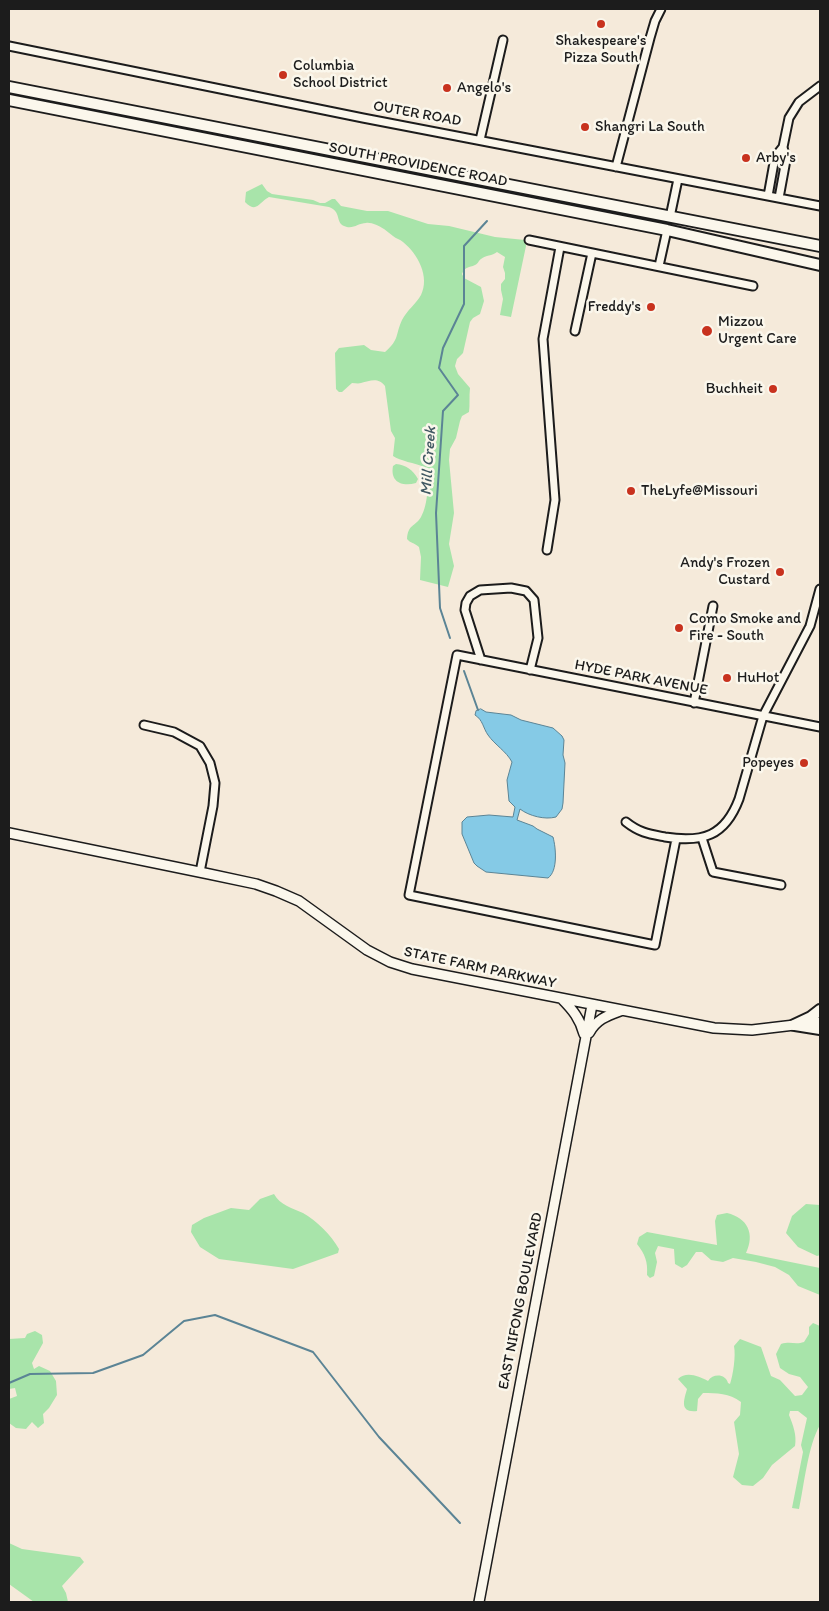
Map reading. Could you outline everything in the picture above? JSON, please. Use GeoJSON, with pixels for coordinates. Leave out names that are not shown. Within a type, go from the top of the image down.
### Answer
{"type":"FeatureCollection","features":[{"type":"Feature","properties":{"kind":"main road","name":"SOUTH PROVIDENCE ROAD"},"geometry":{"type":"LineString","coordinates":[[9,87],[820,246]]}},
{"type":"Feature","properties":{"kind":"main road","name":"SOUTH PROVIDENCE ROAD"},"geometry":{"type":"LineString","coordinates":[[9,100],[667,230],[820,265]]}},
{"type":"Feature","properties":{"kind":"main road"},"geometry":{"type":"LineString","coordinates":[[582,213],[595,210],[662,223],[670,217]]}},
{"type":"Feature","properties":{"kind":"main road"},"geometry":{"type":"LineString","coordinates":[[667,230],[671,227],[685,227],[743,238],[760,234]]}},
{"type":"Feature","properties":{"kind":"main road"},"geometry":{"type":"LineString","coordinates":[[794,1025],[811,1017],[820,1010]]}},
{"type":"Feature","properties":{"kind":"main road"},"geometry":{"type":"LineString","coordinates":[[794,1025],[820,1029]]}},
{"type":"Feature","properties":{"kind":"street"},"geometry":{"type":"LineString","coordinates":[[616,167],[650,38],[661,9]]}},
{"type":"Feature","properties":{"kind":"street"},"geometry":{"type":"LineString","coordinates":[[480,140],[503,40]]}},
{"type":"Feature","properties":{"kind":"street","name":"OUTER ROAD"},"geometry":{"type":"LineString","coordinates":[[9,46],[345,114],[820,206]]}},
{"type":"Feature","properties":{"kind":"street"},"geometry":{"type":"LineString","coordinates":[[780,198],[786,160],[783,147],[788,122],[799,102],[820,86]]}},
{"type":"Feature","properties":{"kind":"street"},"geometry":{"type":"LineString","coordinates":[[768,196],[775,157],[783,147]]}},
{"type":"Feature","properties":{"kind":"street"},"geometry":{"type":"LineString","coordinates":[[670,217],[678,179]]}},
{"type":"Feature","properties":{"kind":"street"},"geometry":{"type":"LineString","coordinates":[[659,266],[667,230]]}},
{"type":"Feature","properties":{"kind":"street"},"geometry":{"type":"LineString","coordinates":[[529,240],[753,286]]}},
{"type":"Feature","properties":{"kind":"street"},"geometry":{"type":"LineString","coordinates":[[547,550],[554,500],[543,339],[560,247]]}},
{"type":"Feature","properties":{"kind":"street"},"geometry":{"type":"LineString","coordinates":[[575,331],[592,253]]}},
{"type":"Feature","properties":{"kind":"street"},"geometry":{"type":"LineString","coordinates":[[481,660],[465,610],[470,596],[480,590],[493,588],[526,591],[534,600],[538,638],[530,670]]}},
{"type":"Feature","properties":{"kind":"street"},"geometry":{"type":"LineString","coordinates":[[626,822],[637,831],[687,840],[702,838],[724,826],[736,808],[763,716],[810,626],[820,589]]}},
{"type":"Feature","properties":{"kind":"street"},"geometry":{"type":"LineString","coordinates":[[694,703],[713,606]]}},
{"type":"Feature","properties":{"kind":"street","name":"HYDE PARK AVENUE"},"geometry":{"type":"LineString","coordinates":[[676,839],[655,944],[408,895],[457,655],[820,727]]}},
{"type":"Feature","properties":{"kind":"street"},"geometry":{"type":"LineString","coordinates":[[144,724],[174,732],[200,746],[210,763],[214,783],[213,806],[200,872]]}},
{"type":"Feature","properties":{"kind":"street","name":"STATE FARM PARKWAY"},"geometry":{"type":"LineString","coordinates":[[9,833],[256,884],[299,901],[367,950],[390,962],[412,969],[714,1028],[752,1030],[820,1022]]}},
{"type":"Feature","properties":{"kind":"street"},"geometry":{"type":"LineString","coordinates":[[702,838],[713,872],[781,885]]}},
{"type":"Feature","properties":{"kind":"street"},"geometry":{"type":"LineString","coordinates":[[562,999],[576,1014],[582,1024],[585,1040]]}},
{"type":"Feature","properties":{"kind":"street","name":"EAST NIFONG BOULEVARD"},"geometry":{"type":"LineString","coordinates":[[479,1602],[592,1005]]}},
{"type":"Feature","properties":{"kind":"street"},"geometry":{"type":"LineString","coordinates":[[585,1040],[594,1024],[620,1010]]}},
{"type":"Feature","properties":{"kind":"green space"},"geometry":{"type":"Polygon","coordinates":[[[262,184],[272,194],[313,200],[320,203],[335,199],[341,206],[367,211],[388,211],[428,224],[449,226],[495,237],[525,240],[526,246],[511,317],[500,315],[503,299],[501,284],[505,279],[503,267],[505,257],[497,252],[466,268],[462,274],[464,278],[481,287],[484,301],[480,314],[470,322],[463,353],[457,359],[455,366],[458,374],[470,388],[469,412],[462,416],[456,438],[450,449],[449,460],[454,513],[449,544],[454,566],[448,587],[420,580],[421,557],[419,547],[407,539],[410,528],[419,520],[423,512],[427,499],[427,478],[424,467],[393,456],[395,438],[391,431],[385,386],[380,381],[374,380],[352,383],[342,392],[336,389],[335,353],[339,348],[364,345],[371,350],[385,352],[390,348],[404,316],[421,295],[424,281],[418,259],[402,241],[384,229],[368,223],[353,227],[344,226],[341,224],[336,212],[329,207],[269,197],[258,206],[252,207],[245,202],[246,192],[262,184]]]}},
{"type":"Feature","properties":{"kind":"green space"},"geometry":{"type":"Polygon","coordinates":[[[396,464],[406,467],[414,473],[418,479],[416,483],[402,484],[398,482],[393,476],[393,466],[396,464]]]}},
{"type":"Feature","properties":{"kind":"green space"},"geometry":{"type":"Polygon","coordinates":[[[274,1194],[283,1204],[303,1213],[318,1224],[336,1244],[339,1249],[338,1253],[293,1269],[219,1259],[200,1247],[191,1232],[192,1225],[204,1218],[231,1208],[249,1210],[260,1199],[274,1194]]]}},
{"type":"Feature","properties":{"kind":"green space"},"geometry":{"type":"Polygon","coordinates":[[[806,1204],[820,1205],[820,1255],[817,1256],[798,1247],[786,1233],[792,1216],[806,1204]]]}},
{"type":"Feature","properties":{"kind":"green space"},"geometry":{"type":"Polygon","coordinates":[[[727,1213],[740,1219],[748,1228],[750,1239],[746,1253],[820,1268],[820,1295],[798,1286],[789,1275],[775,1267],[756,1262],[733,1258],[723,1262],[711,1260],[702,1252],[696,1252],[687,1265],[682,1268],[675,1264],[674,1249],[658,1246],[655,1253],[657,1262],[654,1276],[650,1278],[647,1275],[645,1258],[637,1244],[639,1237],[647,1232],[717,1245],[715,1221],[717,1215],[727,1213]]]}},
{"type":"Feature","properties":{"kind":"green space"},"geometry":{"type":"Polygon","coordinates":[[[813,1323],[820,1326],[820,1425],[809,1454],[799,1509],[792,1508],[803,1452],[801,1445],[807,1418],[798,1411],[790,1411],[789,1415],[795,1434],[795,1446],[772,1465],[763,1478],[753,1486],[742,1485],[733,1477],[739,1454],[734,1422],[740,1415],[741,1402],[727,1395],[703,1393],[698,1399],[697,1411],[687,1410],[684,1405],[687,1389],[678,1379],[689,1375],[708,1381],[710,1378],[722,1376],[730,1384],[734,1365],[734,1346],[740,1339],[761,1347],[771,1376],[780,1380],[795,1396],[802,1395],[808,1387],[800,1377],[789,1374],[780,1368],[776,1354],[781,1344],[804,1342],[809,1334],[809,1327],[813,1323]]]}},
{"type":"Feature","properties":{"kind":"green space"},"geometry":{"type":"Polygon","coordinates":[[[35,1331],[42,1335],[43,1343],[32,1363],[34,1369],[39,1366],[50,1371],[56,1381],[57,1395],[43,1414],[44,1423],[38,1428],[32,1422],[26,1429],[16,1428],[9,1423],[9,1399],[17,1396],[15,1388],[9,1389],[9,1339],[25,1338],[27,1334],[35,1331]]]}},
{"type":"Feature","properties":{"kind":"green space"},"geometry":{"type":"Polygon","coordinates":[[[9,1543],[22,1549],[80,1557],[84,1562],[62,1586],[68,1602],[34,1602],[9,1584],[9,1543]]]}},
{"type":"Feature","properties":{"kind":"water"},"geometry":{"type":"Polygon","coordinates":[[[481,709],[486,712],[511,715],[521,720],[553,728],[564,740],[563,755],[565,763],[562,809],[556,817],[542,818],[520,809],[517,820],[553,837],[555,865],[548,878],[486,872],[474,863],[462,834],[462,822],[467,817],[489,815],[513,817],[515,807],[509,801],[507,780],[512,762],[491,739],[480,719],[475,715],[476,711],[481,709]]]}},
{"type":"Feature","properties":{"kind":"waterway","name":"Mill Creek"},"geometry":{"type":"LineString","coordinates":[[450,638],[440,608],[436,513],[443,411],[458,395],[439,368],[443,348],[464,304],[464,246],[487,221]]}},
{"type":"Feature","properties":{"kind":"waterway","name":"Mill Creek"},"geometry":{"type":"LineString","coordinates":[[464,671],[478,710]]}},
{"type":"Feature","properties":{"kind":"waterway"},"geometry":{"type":"LineString","coordinates":[[9,1383],[30,1374],[93,1373],[143,1355],[184,1321],[215,1315],[313,1352],[379,1437],[460,1523]]}},
{"type":"Feature","properties":{"kind":"place","name":"Shakespeare's Pizza South"},"geometry":{"type":"Point","coordinates":[601,24]}},
{"type":"Feature","properties":{"kind":"place","name":"Columbia School District"},"geometry":{"type":"Point","coordinates":[283,75]}},
{"type":"Feature","properties":{"kind":"place","name":"Angelo's"},"geometry":{"type":"Point","coordinates":[447,88]}},
{"type":"Feature","properties":{"kind":"place","name":"Shangri La South"},"geometry":{"type":"Point","coordinates":[585,127]}},
{"type":"Feature","properties":{"kind":"place","name":"Arby's"},"geometry":{"type":"Point","coordinates":[746,158]}},
{"type":"Feature","properties":{"kind":"place","name":"Freddy's"},"geometry":{"type":"Point","coordinates":[651,307]}},
{"type":"Feature","properties":{"kind":"place","name":"Mizzou Urgent Care"},"geometry":{"type":"Point","coordinates":[707,331]}},
{"type":"Feature","properties":{"kind":"place","name":"Buchheit"},"geometry":{"type":"Point","coordinates":[773,389]}},
{"type":"Feature","properties":{"kind":"place","name":"TheLyfe@Missouri"},"geometry":{"type":"Point","coordinates":[631,491]}},
{"type":"Feature","properties":{"kind":"place","name":"Andy's Frozen Custard"},"geometry":{"type":"Point","coordinates":[780,572]}},
{"type":"Feature","properties":{"kind":"place","name":"Como Smoke and Fire - South"},"geometry":{"type":"Point","coordinates":[679,628]}},
{"type":"Feature","properties":{"kind":"place","name":"HuHot"},"geometry":{"type":"Point","coordinates":[727,678]}},
{"type":"Feature","properties":{"kind":"place","name":"Popeyes"},"geometry":{"type":"Point","coordinates":[804,763]}}]}
